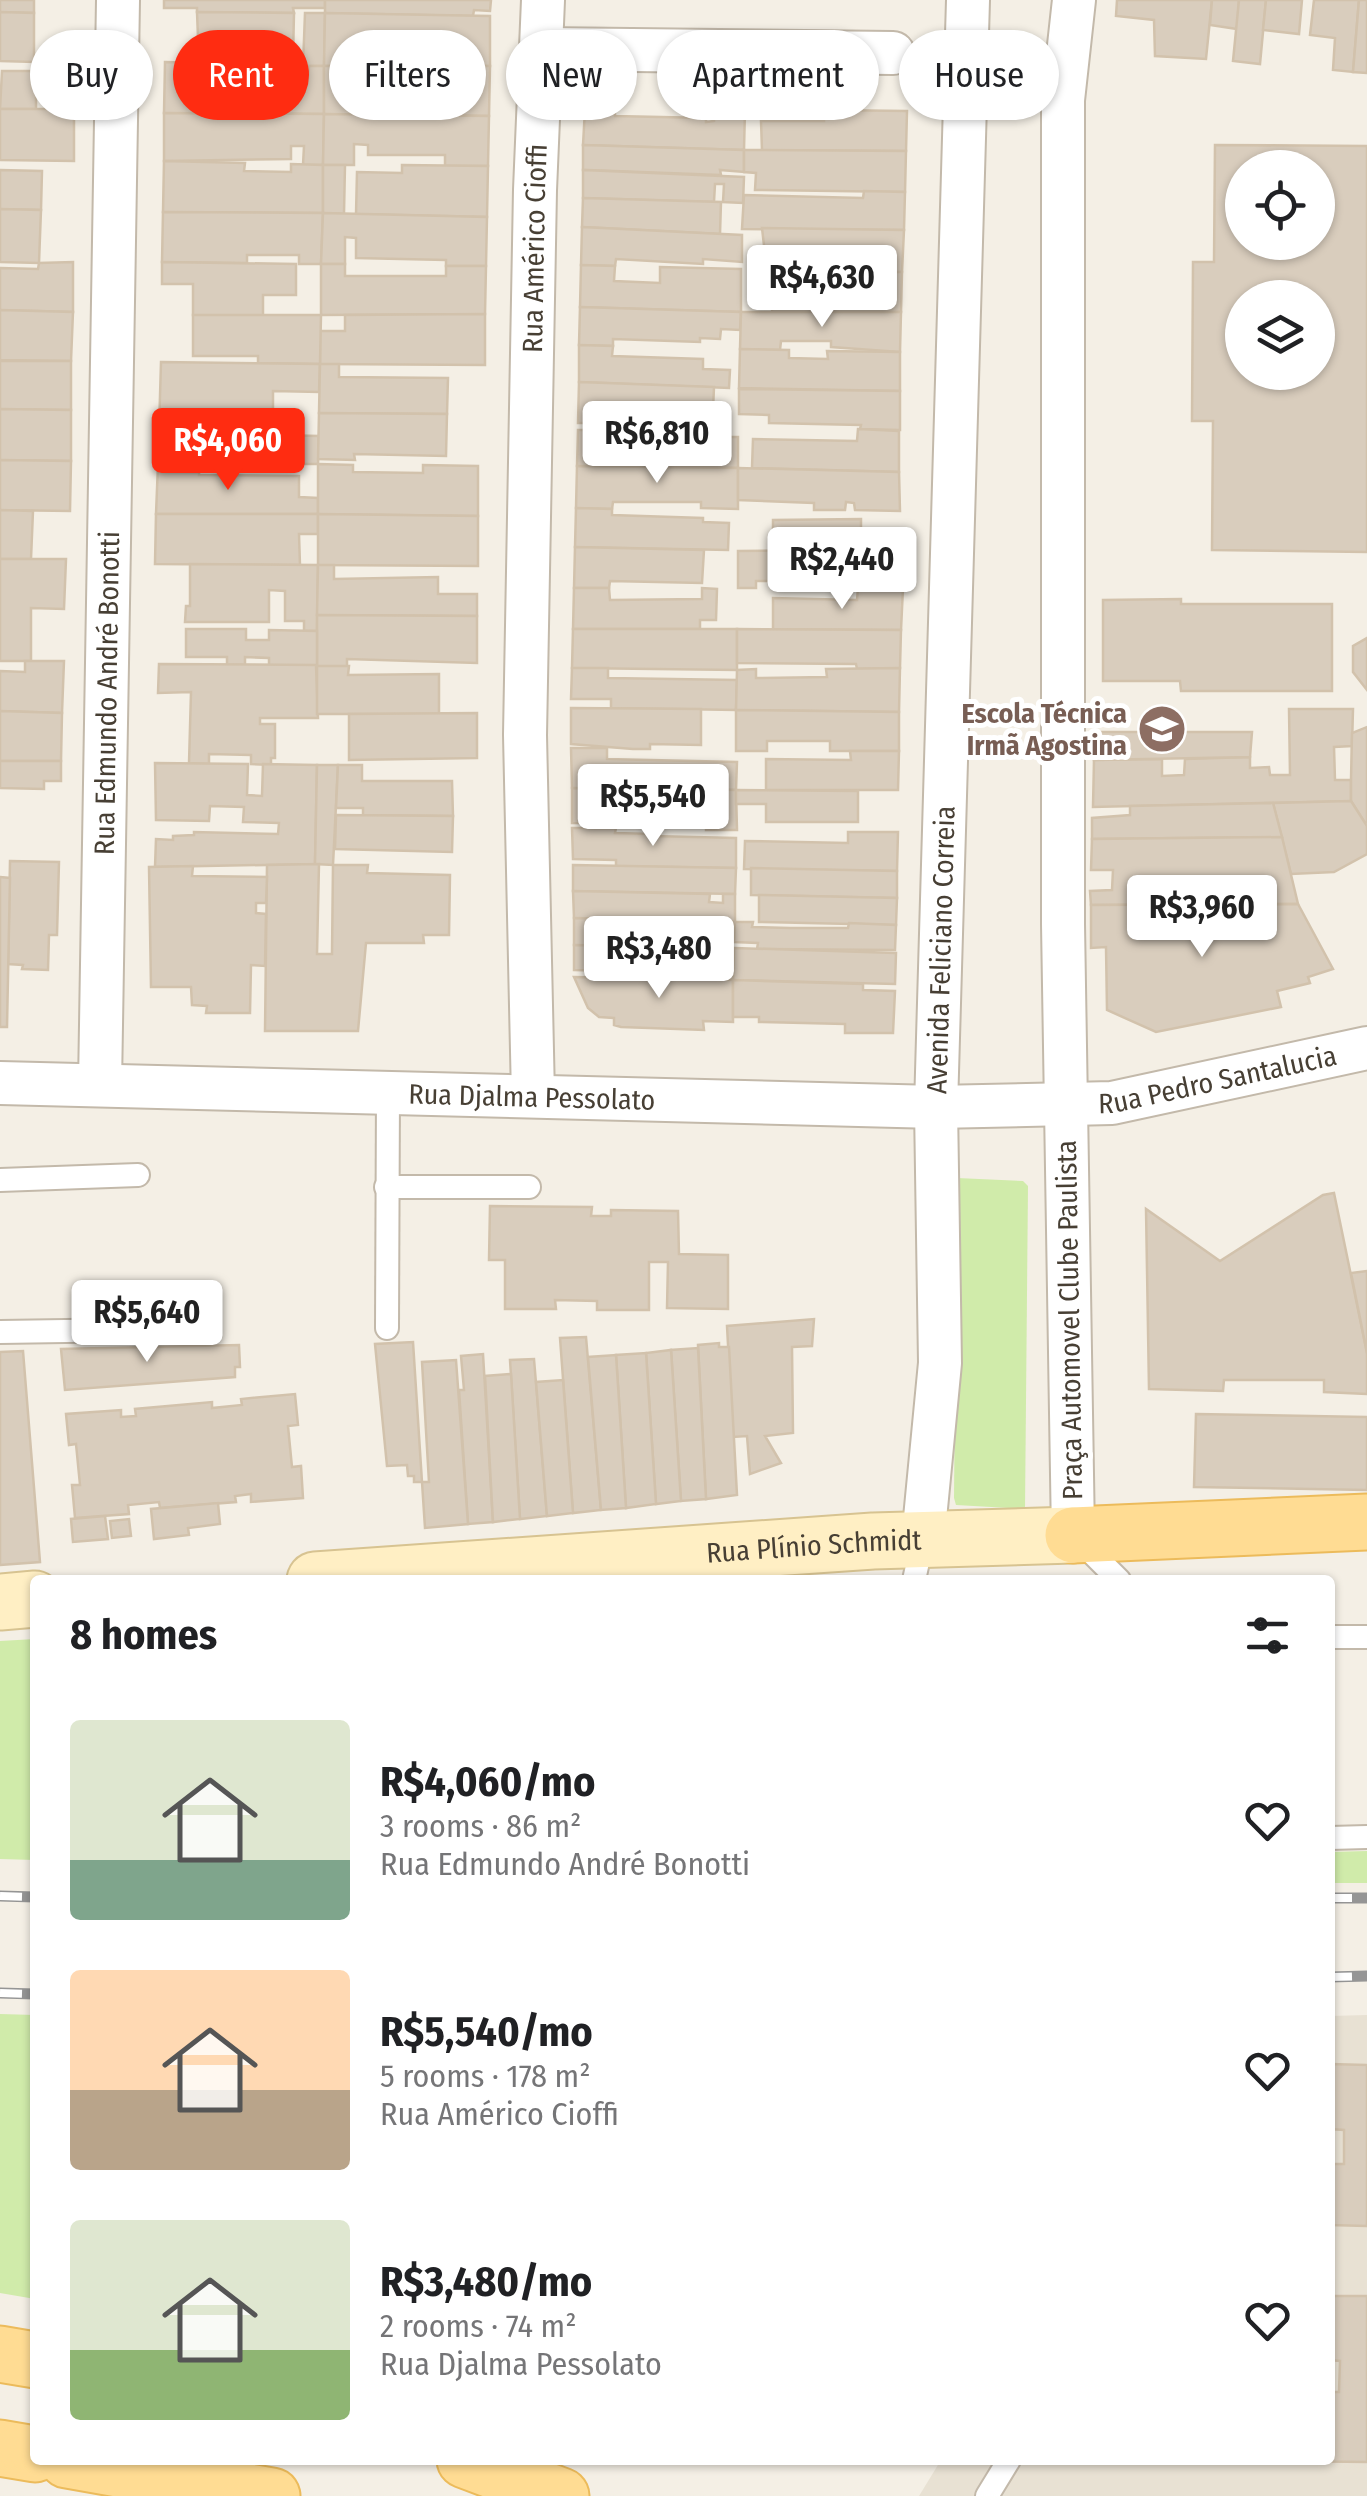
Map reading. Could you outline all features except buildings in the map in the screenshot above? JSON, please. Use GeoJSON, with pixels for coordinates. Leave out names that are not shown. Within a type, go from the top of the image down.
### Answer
{"type":"FeatureCollection","features":[{"type":"Feature","properties":{"kind":"main road"},"geometry":{"type":"LineString","coordinates":[[1073,1535],[1367,1522]]}},
{"type":"Feature","properties":{"kind":"main road"},"geometry":{"type":"LineString","coordinates":[[0,2354],[30,2359]]}},
{"type":"Feature","properties":{"kind":"main road"},"geometry":{"type":"LineString","coordinates":[[0,2380],[30,2377]]}},
{"type":"Feature","properties":{"kind":"main road"},"geometry":{"type":"LineString","coordinates":[[0,2448],[30,2453]]}},
{"type":"Feature","properties":{"kind":"main road"},"geometry":{"type":"LineString","coordinates":[[95,2465],[272,2496]]}},
{"type":"Feature","properties":{"kind":"main road"},"geometry":{"type":"LineString","coordinates":[[474,2474],[561,2496]]}},
{"type":"Feature","properties":{"kind":"street","name":"Rua Edmundo André Bonotti"},"geometry":{"type":"LineString","coordinates":[[100,1085],[118,0]]}},
{"type":"Feature","properties":{"kind":"street","name":"Rua Américo Cioffi"},"geometry":{"type":"LineString","coordinates":[[542,0],[543,30]]}},
{"type":"Feature","properties":{"kind":"street","name":"Avenida Feliciano Correia"},"geometry":{"type":"LineString","coordinates":[[919,1559],[940,1363],[936,1107],[968,0]]}},
{"type":"Feature","properties":{"kind":"street"},"geometry":{"type":"LineString","coordinates":[[1065,1105],[1063,100],[1074,0]]}},
{"type":"Feature","properties":{"kind":"street"},"geometry":{"type":"LineString","coordinates":[[637,50],[894,53]]}},
{"type":"Feature","properties":{"kind":"street","name":"Rua Américo Cioffi"},"geometry":{"type":"LineString","coordinates":[[532,1096],[525,736],[539,120]]}},
{"type":"Feature","properties":{"kind":"street","name":"Rua Pedro Santalucia"},"geometry":{"type":"LineString","coordinates":[[1065,1105],[1112,1103],[1367,1048]]}},
{"type":"Feature","properties":{"kind":"street","name":"Rua Djalma Pessolato"},"geometry":{"type":"LineString","coordinates":[[0,1083],[936,1107],[1065,1105]]}},
{"type":"Feature","properties":{"kind":"street","name":"Praça Automovel Clube Paulista"},"geometry":{"type":"LineString","coordinates":[[1065,1105],[1073,1535]]}},
{"type":"Feature","properties":{"kind":"street","name":"Rua Plínio Schmidt"},"geometry":{"type":"LineString","coordinates":[[459,1575],[919,1559],[1073,1535]]}},
{"type":"Feature","properties":{"kind":"street"},"geometry":{"type":"LineString","coordinates":[[0,1602],[30,1600]]}},
{"type":"Feature","properties":{"kind":"lane"},"geometry":{"type":"LineString","coordinates":[[386,1328],[388,1092]]}},
{"type":"Feature","properties":{"kind":"lane"},"geometry":{"type":"LineString","coordinates":[[0,1180],[138,1174]]}},
{"type":"Feature","properties":{"kind":"lane"},"geometry":{"type":"LineString","coordinates":[[386,1186],[530,1187]]}},
{"type":"Feature","properties":{"kind":"lane"},"geometry":{"type":"LineString","coordinates":[[0,1332],[131,1330]]}},
{"type":"Feature","properties":{"kind":"lane"},"geometry":{"type":"LineString","coordinates":[[1073,1535],[1114,1575]]}},
{"type":"Feature","properties":{"kind":"lane"},"geometry":{"type":"LineString","coordinates":[[1335,1637],[1367,1637]]}},
{"type":"Feature","properties":{"kind":"lane"},"geometry":{"type":"LineString","coordinates":[[1335,1838],[1367,1837]]}},
{"type":"Feature","properties":{"kind":"lane"},"geometry":{"type":"LineString","coordinates":[[988,2496],[1006,2465]]}},
{"type":"Feature","properties":{"kind":"shaded area"},"geometry":{"type":"Polygon","coordinates":[[[1367,2015],[1367,2496],[919,2496],[938,2465],[1335,2465],[1335,2016],[1367,2015]]]}},
{"type":"Feature","properties":{"kind":"green space"},"geometry":{"type":"Polygon","coordinates":[[[957,1178],[1023,1181],[1028,1186],[1025,1509],[956,1505],[954,1498],[957,1178]]]}},
{"type":"Feature","properties":{"kind":"green space"},"geometry":{"type":"Polygon","coordinates":[[[30,1639],[30,1860],[0,1859],[0,1641],[30,1639]]]}},
{"type":"Feature","properties":{"kind":"green space"},"geometry":{"type":"Polygon","coordinates":[[[1367,1851],[1367,1883],[1335,1883],[1335,1852],[1367,1851]]]}},
{"type":"Feature","properties":{"kind":"green space"},"geometry":{"type":"Polygon","coordinates":[[[0,2014],[30,2015],[30,2298],[0,2293],[0,2014]]]}},
{"type":"Feature","properties":{"kind":"railway"},"geometry":{"type":"LineString","coordinates":[[0,1896],[30,1897]]}},
{"type":"Feature","properties":{"kind":"railway"},"geometry":{"type":"LineString","coordinates":[[1335,1898],[1367,1898]]}},
{"type":"Feature","properties":{"kind":"railway"},"geometry":{"type":"LineString","coordinates":[[1335,1977],[1367,1976]]}},
{"type":"Feature","properties":{"kind":"railway"},"geometry":{"type":"LineString","coordinates":[[0,1993],[30,1994]]}},
{"type":"Feature","properties":{"kind":"place","name":"Escola Técnica Irmã Agostina"},"geometry":{"type":"Point","coordinates":[1162,729]}}]}
